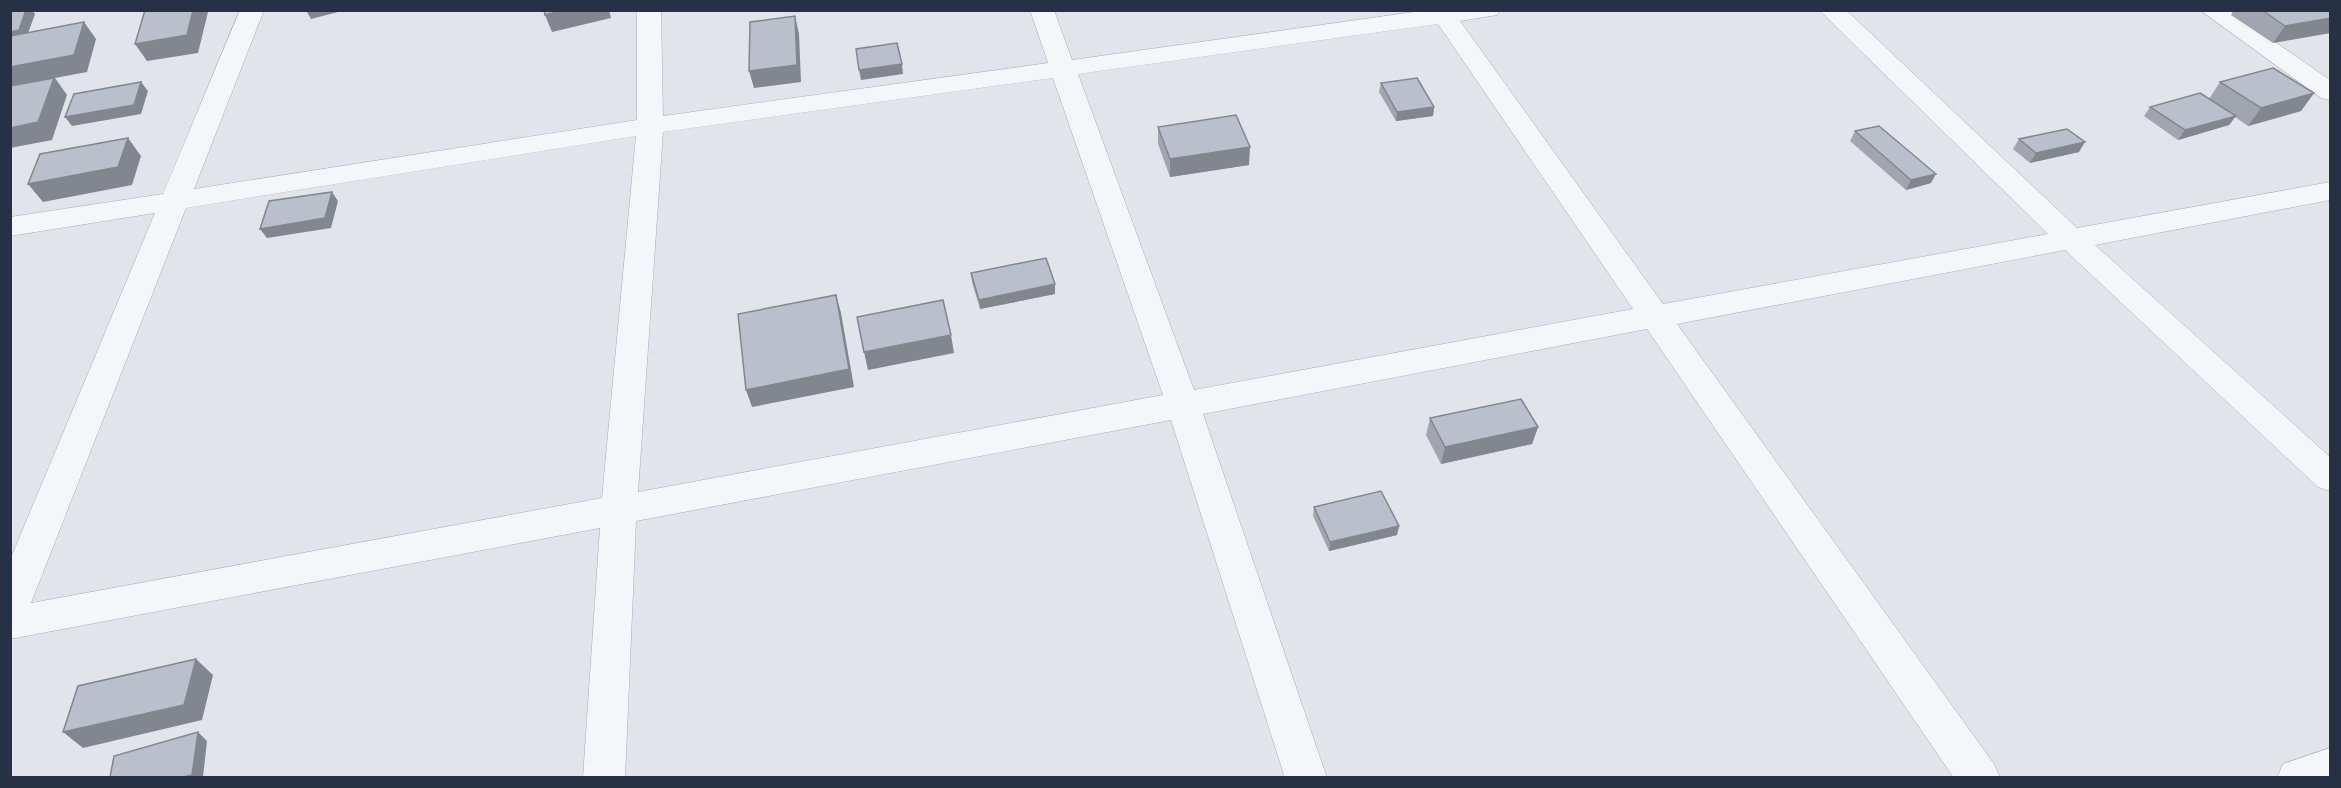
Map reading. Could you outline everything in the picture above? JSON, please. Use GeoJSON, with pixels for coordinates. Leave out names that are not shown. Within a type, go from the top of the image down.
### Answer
{"type":"FeatureCollection","features":[{"type":"Feature","properties":{"kind":"street"},"geometry":{"type":"LineString","coordinates":[[10,607],[252,10]]}},
{"type":"Feature","properties":{"kind":"street"},"geometry":{"type":"LineString","coordinates":[[604,777],[619,508],[650,126],[649,10]]}},
{"type":"Feature","properties":{"kind":"street"},"geometry":{"type":"LineString","coordinates":[[1042,10],[1066,70],[1183,404],[1306,777]]}},
{"type":"Feature","properties":{"kind":"street"},"geometry":{"type":"LineString","coordinates":[[10,227],[650,126],[1066,70],[1442,14],[1488,10]]}},
{"type":"Feature","properties":{"kind":"street"},"geometry":{"type":"LineString","coordinates":[[1831,10],[2071,239],[2331,477]]}},
{"type":"Feature","properties":{"kind":"street"},"geometry":{"type":"LineString","coordinates":[[2212,10],[2331,92]]}},
{"type":"Feature","properties":{"kind":"street"},"geometry":{"type":"LineString","coordinates":[[1442,14],[1979,777]]}},
{"type":"Feature","properties":{"kind":"street"},"geometry":{"type":"LineString","coordinates":[[10,623],[2331,191]]}},
{"type":"Feature","properties":{"kind":"street"},"geometry":{"type":"LineString","coordinates":[[2298,777],[2331,767]]}},
{"type":"Feature","properties":{"kind":"building"},"geometry":{"type":"Polygon","coordinates":[[[10,10],[26,10],[19,30],[10,32],[10,10]]]}},
{"type":"Feature","properties":{"kind":"building"},"geometry":{"type":"Polygon","coordinates":[[[145,10],[193,10],[187,35],[135,44],[145,10]]]}},
{"type":"Feature","properties":{"kind":"building"},"geometry":{"type":"Polygon","coordinates":[[[544,10],[564,10],[545,15],[544,10]]]}},
{"type":"Feature","properties":{"kind":"building"},"geometry":{"type":"Polygon","coordinates":[[[2262,10],[2331,10],[2331,18],[2285,26],[2262,10]]]}},
{"type":"Feature","properties":{"kind":"building"},"geometry":{"type":"Polygon","coordinates":[[[795,16],[797,65],[749,71],[750,22],[795,16]]]}},
{"type":"Feature","properties":{"kind":"building"},"geometry":{"type":"Polygon","coordinates":[[[84,22],[74,55],[10,67],[10,36],[84,22]]]}},
{"type":"Feature","properties":{"kind":"building"},"geometry":{"type":"Polygon","coordinates":[[[897,43],[902,64],[859,70],[856,49],[897,43]]]}},
{"type":"Feature","properties":{"kind":"building"},"geometry":{"type":"Polygon","coordinates":[[[2273,68],[2314,93],[2261,108],[2220,82],[2273,68]]]}},
{"type":"Feature","properties":{"kind":"building"},"geometry":{"type":"Polygon","coordinates":[[[54,78],[38,122],[10,128],[10,86],[54,78]]]}},
{"type":"Feature","properties":{"kind":"building"},"geometry":{"type":"Polygon","coordinates":[[[1417,78],[1434,107],[1397,112],[1381,83],[1417,78]]]}},
{"type":"Feature","properties":{"kind":"building"},"geometry":{"type":"Polygon","coordinates":[[[141,82],[134,105],[65,117],[74,94],[141,82]]]}},
{"type":"Feature","properties":{"kind":"building"},"geometry":{"type":"Polygon","coordinates":[[[2200,93],[2236,116],[2185,130],[2150,107],[2200,93]]]}},
{"type":"Feature","properties":{"kind":"building"},"geometry":{"type":"Polygon","coordinates":[[[1236,115],[1250,147],[1170,159],[1158,127],[1236,115]]]}},
{"type":"Feature","properties":{"kind":"building"},"geometry":{"type":"Polygon","coordinates":[[[1879,126],[1936,174],[1911,180],[1855,131],[1879,126]]]}},
{"type":"Feature","properties":{"kind":"building"},"geometry":{"type":"Polygon","coordinates":[[[2067,129],[2085,142],[2036,153],[2019,139],[2067,129]]]}},
{"type":"Feature","properties":{"kind":"building"},"geometry":{"type":"Polygon","coordinates":[[[128,138],[118,167],[28,184],[40,154],[128,138]]]}},
{"type":"Feature","properties":{"kind":"building"},"geometry":{"type":"Polygon","coordinates":[[[332,192],[325,218],[260,229],[269,201],[332,192]]]}},
{"type":"Feature","properties":{"kind":"building"},"geometry":{"type":"Polygon","coordinates":[[[1046,258],[1055,284],[979,300],[971,273],[1046,258]]]}},
{"type":"Feature","properties":{"kind":"building"},"geometry":{"type":"Polygon","coordinates":[[[836,295],[849,369],[746,390],[738,314],[836,295]]]}},
{"type":"Feature","properties":{"kind":"building"},"geometry":{"type":"Polygon","coordinates":[[[943,300],[951,335],[864,352],[857,317],[943,300]]]}},
{"type":"Feature","properties":{"kind":"building"},"geometry":{"type":"Polygon","coordinates":[[[1521,399],[1538,427],[1445,447],[1430,418],[1521,399]]]}},
{"type":"Feature","properties":{"kind":"building"},"geometry":{"type":"Polygon","coordinates":[[[1381,491],[1399,526],[1330,542],[1314,507],[1381,491]]]}},
{"type":"Feature","properties":{"kind":"building"},"geometry":{"type":"Polygon","coordinates":[[[196,659],[184,705],[63,732],[78,686],[196,659]]]}},
{"type":"Feature","properties":{"kind":"building"},"geometry":{"type":"Polygon","coordinates":[[[198,732],[192,775],[110,777],[114,756],[198,732]]]}}]}
